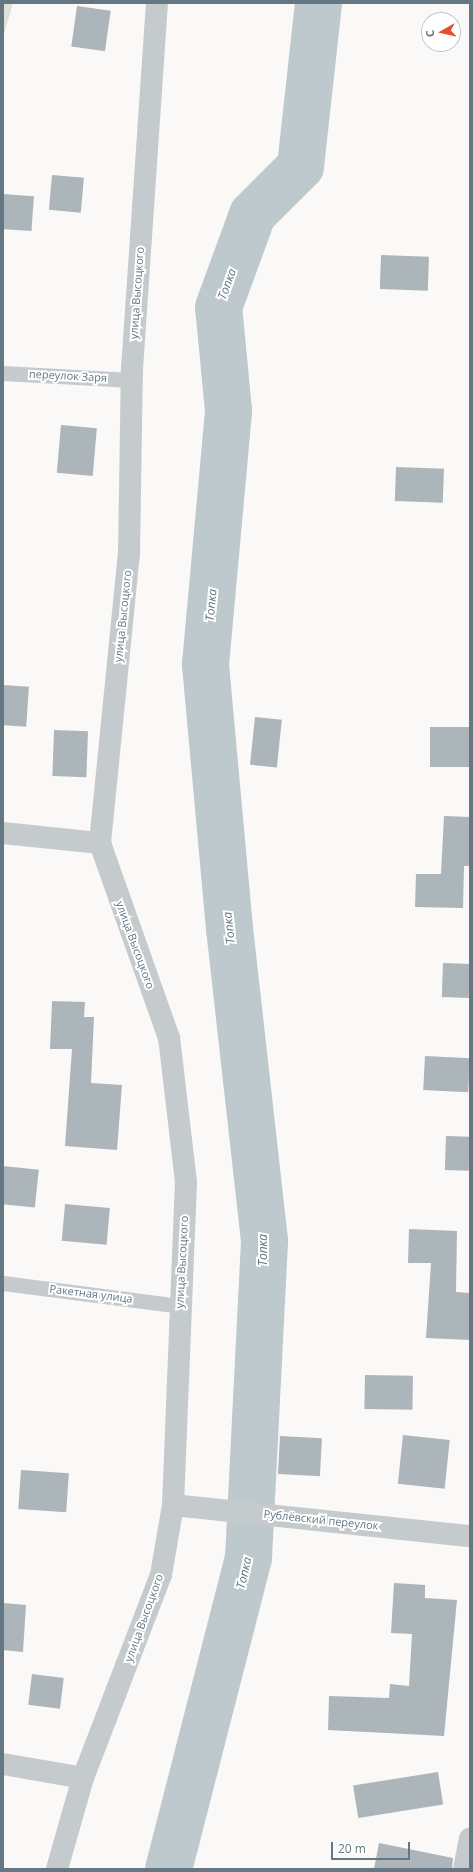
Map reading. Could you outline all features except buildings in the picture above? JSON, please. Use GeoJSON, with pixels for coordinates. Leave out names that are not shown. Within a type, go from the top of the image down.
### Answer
{"type":"FeatureCollection","features":[{"type":"Feature","properties":{"kind":"street","name":"улица Высоцкого"},"geometry":{"type":"LineString","coordinates":[[57,1869],[82,1778],[161,1575],[173,1505],[186,1182],[169,1038],[100,843],[129,554],[132,380],[157,3]]}},
{"type":"Feature","properties":{"kind":"street"},"geometry":{"type":"LineString","coordinates":[[3,833],[100,843]]}},
{"type":"Feature","properties":{"kind":"street","name":"Рублёвский переулок"},"geometry":{"type":"LineString","coordinates":[[173,1505],[470,1536]]}},
{"type":"Feature","properties":{"kind":"street"},"geometry":{"type":"LineString","coordinates":[[3,1764],[82,1778]]}},
{"type":"Feature","properties":{"kind":"street"},"geometry":{"type":"LineString","coordinates":[[464,1869],[470,1839]]}},
{"type":"Feature","properties":{"kind":"lane","name":"переулок Заря"},"geometry":{"type":"LineString","coordinates":[[3,373],[132,380]]}},
{"type":"Feature","properties":{"kind":"lane","name":"Ракетная улица"},"geometry":{"type":"LineString","coordinates":[[3,1283],[180,1306]]}},
{"type":"Feature","properties":{"kind":"shaded area"},"geometry":{"type":"Polygon","coordinates":[[[3,3],[13,3],[3,37],[3,3]]]}},
{"type":"Feature","properties":{"kind":"waterway","name":"Топка"},"geometry":{"type":"LineString","coordinates":[[168,1869],[248,1557],[264,1240],[229,928],[205,664],[228,410],[218,307],[252,214],[300,166],[318,3]]}}]}
